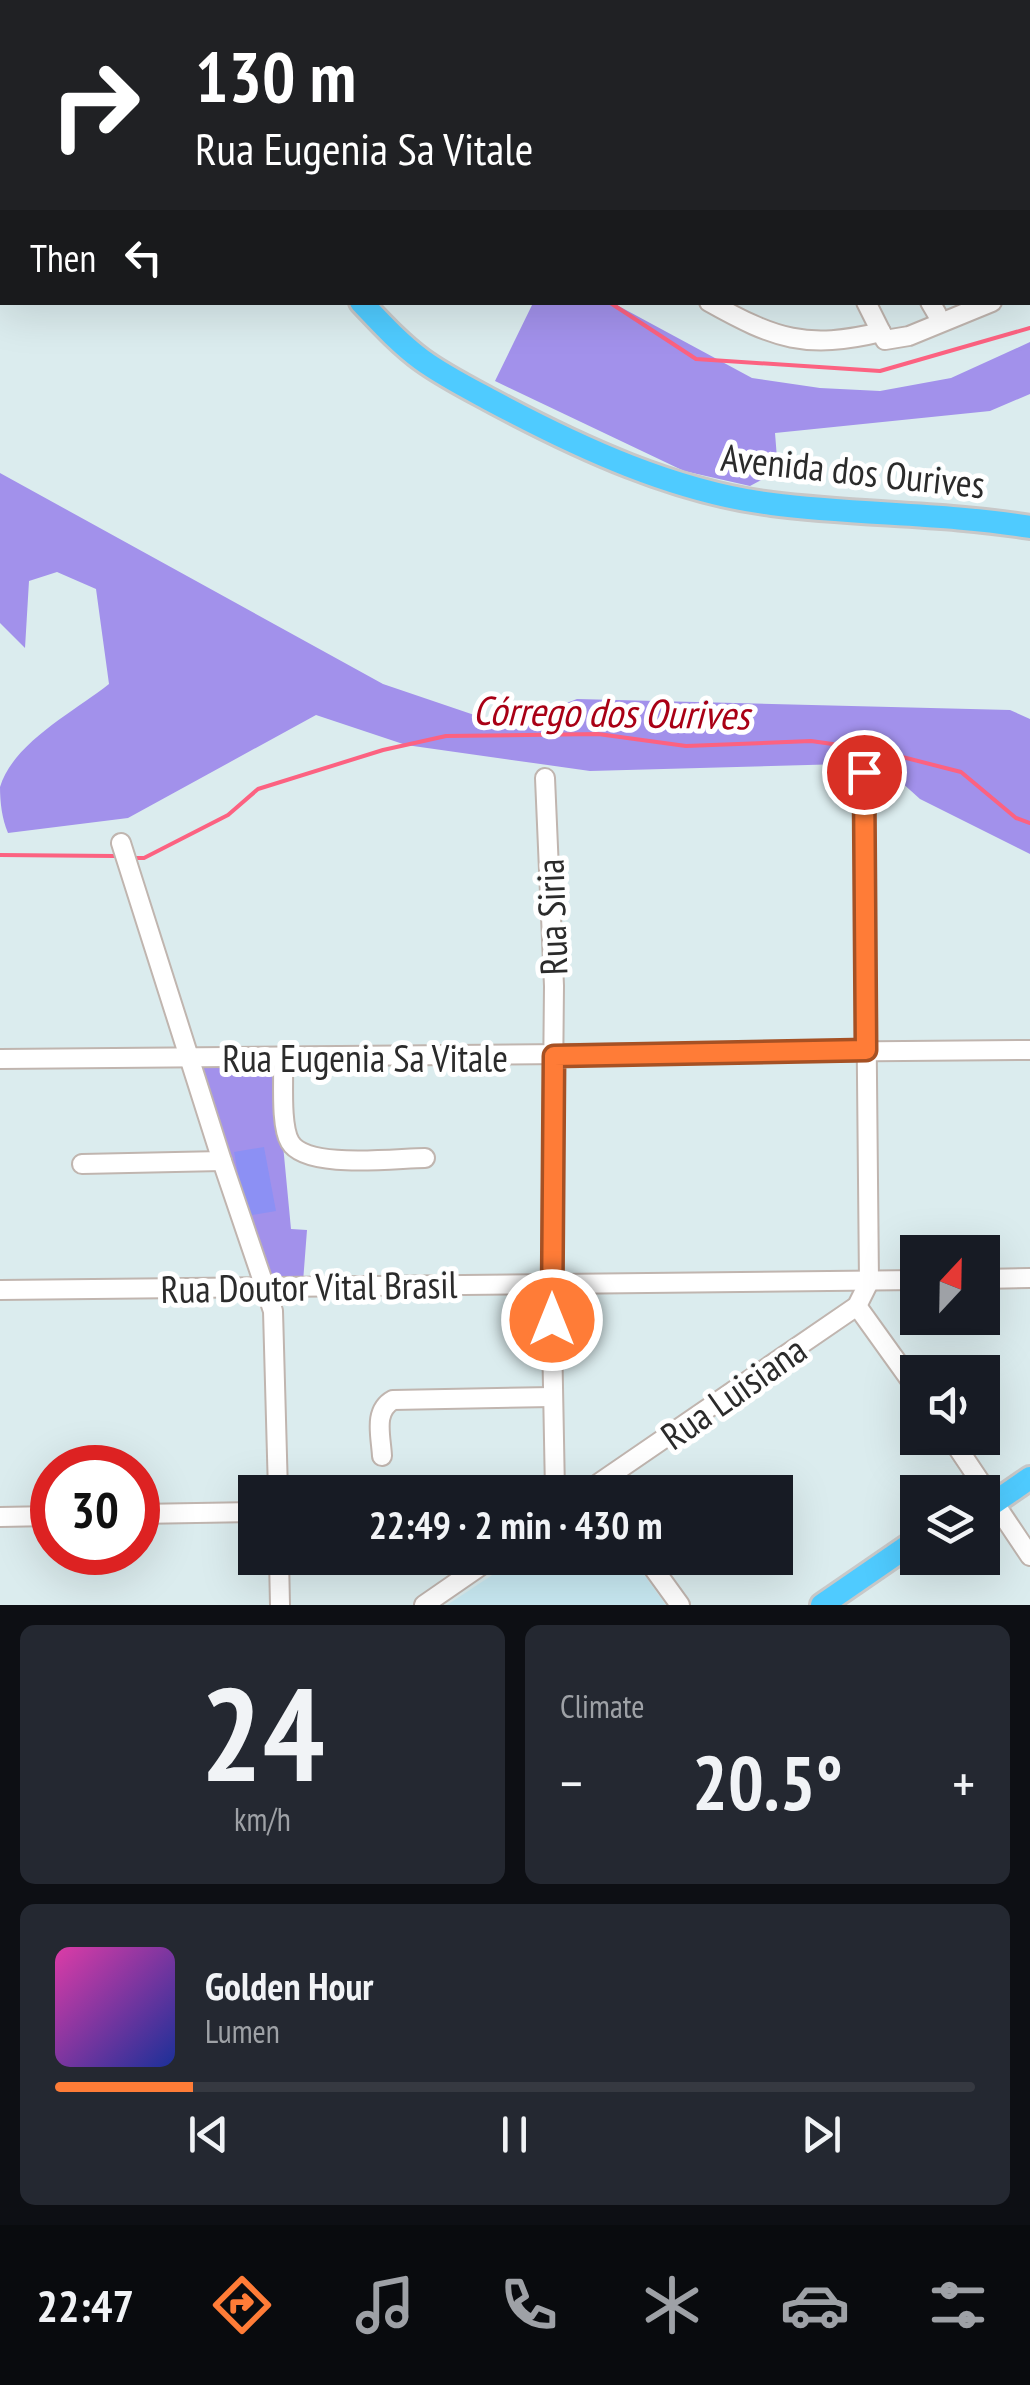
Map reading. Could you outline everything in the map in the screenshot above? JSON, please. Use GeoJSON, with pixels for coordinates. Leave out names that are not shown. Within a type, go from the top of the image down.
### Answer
{"type":"FeatureCollection","features":[{"type":"Feature","properties":{"kind":"main road","name":"Avenida dos Ourives"},"geometry":{"type":"LineString","coordinates":[[364,305],[424,362],[541,427],[672,480],[720,495],[772,504],[970,517],[1030,526]]}},
{"type":"Feature","properties":{"kind":"main road"},"geometry":{"type":"LineString","coordinates":[[1000,1488],[1030,1461]]}},
{"type":"Feature","properties":{"kind":"main road"},"geometry":{"type":"LineString","coordinates":[[1000,1493],[1030,1478]]}},
{"type":"Feature","properties":{"kind":"main road"},"geometry":{"type":"LineString","coordinates":[[822,1605],[900,1551]]}},
{"type":"Feature","properties":{"kind":"main road"},"geometry":{"type":"LineString","coordinates":[[848,1605],[900,1569]]}},
{"type":"Feature","properties":{"kind":"street"},"geometry":{"type":"LineString","coordinates":[[715,305],[774,335],[800,341],[826,343],[881,332]]}},
{"type":"Feature","properties":{"kind":"street"},"geometry":{"type":"LineString","coordinates":[[868,305],[885,340],[909,336],[985,305]]}},
{"type":"Feature","properties":{"kind":"street"},"geometry":{"type":"LineString","coordinates":[[864,772],[869,1282]]}},
{"type":"Feature","properties":{"kind":"street","name":"Rua Siria"},"geometry":{"type":"LineString","coordinates":[[546,778],[554,1056],[554,1475]]}},
{"type":"Feature","properties":{"kind":"street"},"geometry":{"type":"LineString","coordinates":[[121,843],[266,1287],[276,1339],[278,1475]]}},
{"type":"Feature","properties":{"kind":"street","name":"Rua Eugenia Sa Vitale"},"geometry":{"type":"LineString","coordinates":[[0,1059],[1030,1050]]}},
{"type":"Feature","properties":{"kind":"street"},"geometry":{"type":"LineString","coordinates":[[283,1058],[286,1129],[294,1148],[302,1154],[328,1160],[425,1158]]}},
{"type":"Feature","properties":{"kind":"street"},"geometry":{"type":"LineString","coordinates":[[82,1164],[222,1161]]}},
{"type":"Feature","properties":{"kind":"street"},"geometry":{"type":"LineString","coordinates":[[1000,1279],[1030,1278]]}},
{"type":"Feature","properties":{"kind":"street","name":"Rua Doutor Vital Brasil"},"geometry":{"type":"LineString","coordinates":[[0,1290],[900,1281]]}},
{"type":"Feature","properties":{"kind":"street","name":"Rua Luisiana"},"geometry":{"type":"LineString","coordinates":[[617,1475],[857,1306],[869,1282]]}},
{"type":"Feature","properties":{"kind":"street"},"geometry":{"type":"LineString","coordinates":[[857,1306],[900,1366]]}},
{"type":"Feature","properties":{"kind":"street"},"geometry":{"type":"LineString","coordinates":[[382,1456],[380,1414],[393,1400],[552,1396]]}},
{"type":"Feature","properties":{"kind":"street"},"geometry":{"type":"LineString","coordinates":[[160,1514],[238,1512]]}},
{"type":"Feature","properties":{"kind":"street"},"geometry":{"type":"LineString","coordinates":[[0,1517],[30,1516]]}},
{"type":"Feature","properties":{"kind":"street"},"geometry":{"type":"LineString","coordinates":[[1000,1516],[1030,1556]]}},
{"type":"Feature","properties":{"kind":"street"},"geometry":{"type":"LineString","coordinates":[[279,1575],[280,1605]]}},
{"type":"Feature","properties":{"kind":"street"},"geometry":{"type":"LineString","coordinates":[[424,1605],[467,1575]]}},
{"type":"Feature","properties":{"kind":"street"},"geometry":{"type":"LineString","coordinates":[[658,1575],[680,1605]]}},
{"type":"Feature","properties":{"kind":"shaded area"},"geometry":{"type":"Polygon","coordinates":[[[532,305],[617,305],[752,378],[820,388],[880,391],[951,378],[1030,342],[1030,394],[990,411],[775,433],[778,471],[750,486],[684,471],[495,381],[532,305]]]}},
{"type":"Feature","properties":{"kind":"shaded area"},"geometry":{"type":"Polygon","coordinates":[[[0,473],[383,684],[492,721],[535,715],[577,699],[1010,710],[1030,719],[1030,854],[920,799],[880,763],[590,771],[406,745],[316,715],[128,818],[8,833],[0,787],[7,771],[31,742],[109,684],[96,589],[57,572],[29,581],[25,648],[0,623],[0,473]]]}},
{"type":"Feature","properties":{"kind":"shaded area"},"geometry":{"type":"Polygon","coordinates":[[[279,1062],[291,1229],[307,1230],[303,1282],[269,1284],[195,1063],[279,1062]]]}},
{"type":"Feature","properties":{"kind":"shaded area"},"geometry":{"type":"Polygon","coordinates":[[[264,1147],[276,1211],[246,1216],[234,1152],[264,1147]]]}},
{"type":"Feature","properties":{"kind":"shaded area"},"geometry":{"type":"Polygon","coordinates":[[[492,1575],[644,1575],[666,1605],[447,1605],[492,1575]]]}},
{"type":"Feature","properties":{"kind":"waterway"},"geometry":{"type":"LineString","coordinates":[[614,305],[696,359],[880,371],[1030,328]]}},
{"type":"Feature","properties":{"kind":"waterway","name":"Córrego dos Ourives"},"geometry":{"type":"LineString","coordinates":[[136,858],[144,858],[228,815],[258,789],[383,750],[446,736],[598,734],[686,746],[811,741],[875,750],[961,772],[1016,818],[1030,823]]}},
{"type":"Feature","properties":{"kind":"waterway","name":"Córrego dos Ourives"},"geometry":{"type":"LineString","coordinates":[[0,855],[114,856]]}},
{"type":"Feature","properties":{"kind":"route"},"geometry":{"type":"LineString","coordinates":[[552,1320],[554,1056],[866,1050],[864,772]]}}]}
